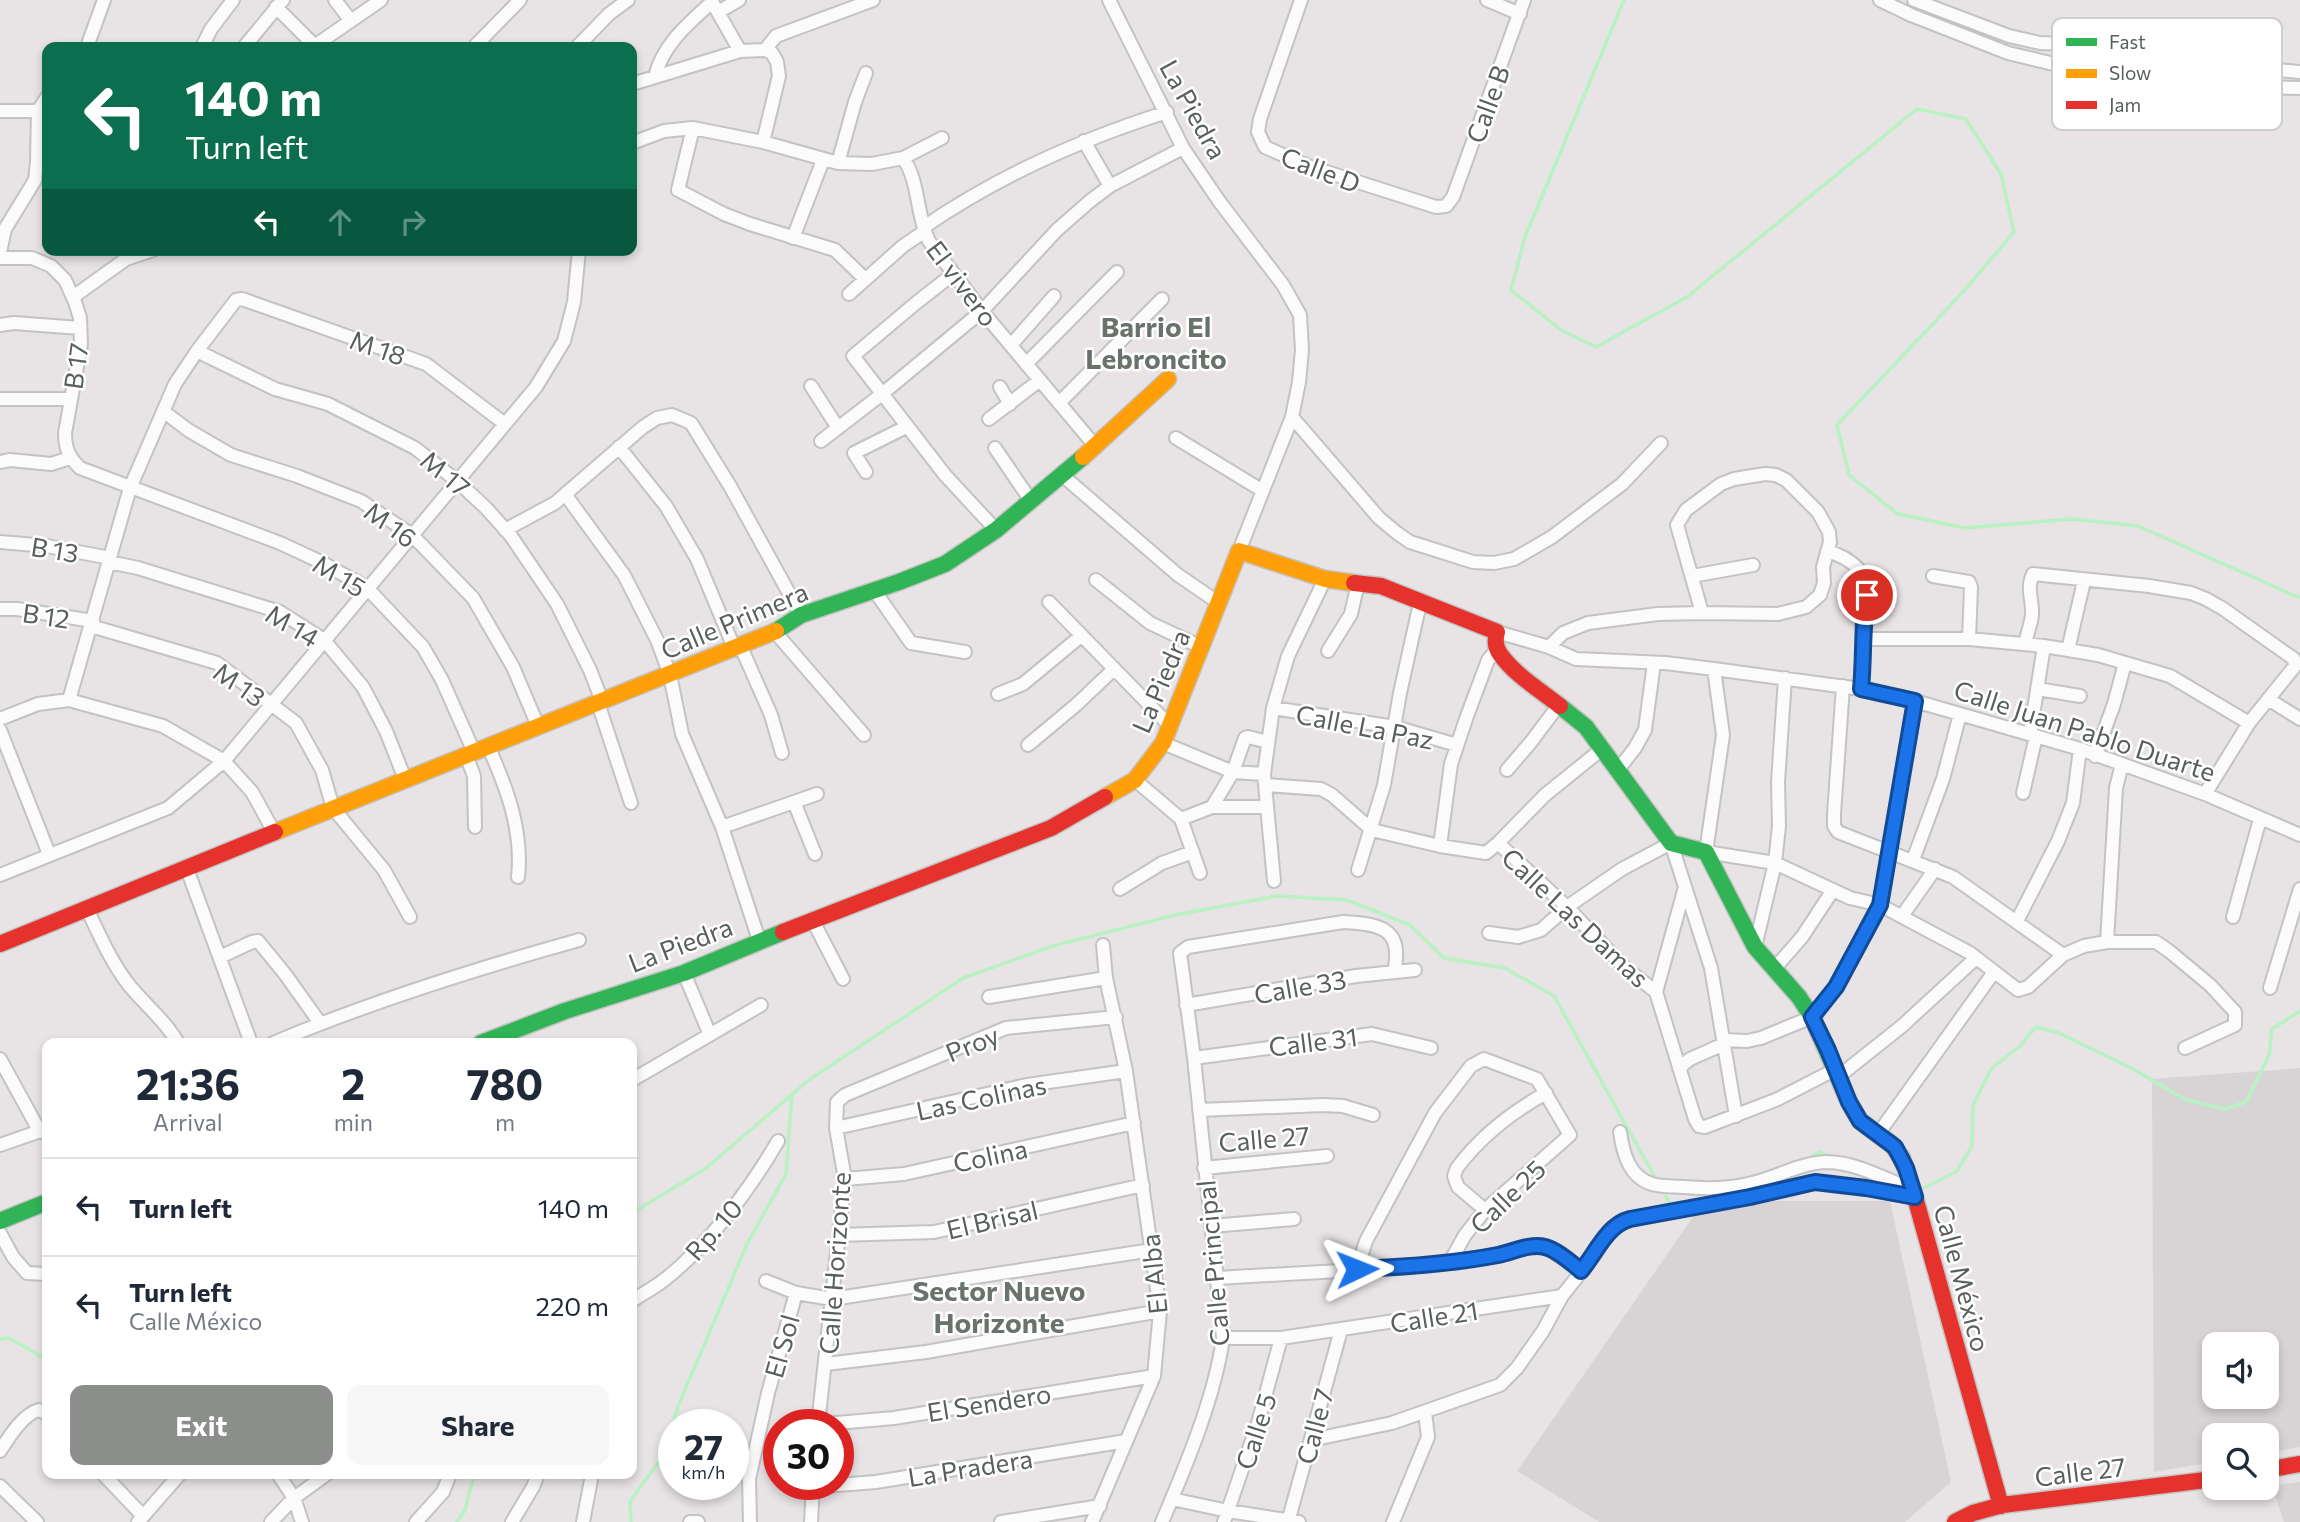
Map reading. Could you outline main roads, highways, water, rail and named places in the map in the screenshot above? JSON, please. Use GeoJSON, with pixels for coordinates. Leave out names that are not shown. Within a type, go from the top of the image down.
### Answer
{"type":"FeatureCollection","features":[{"type":"Feature","properties":{"kind":"waterway"},"geometry":{"type":"LineString","coordinates":[[1624,0],[1525,237],[1511,290],[1561,330],[1596,347],[1687,297],[1917,109],[1966,119],[2001,174],[2014,232],[1963,292],[1837,425],[1849,475],[1898,514],[1965,528],[2072,519],[2138,526],[2300,598]]}},
{"type":"Feature","properties":{"kind":"waterway"},"geometry":{"type":"LineString","coordinates":[[637,1210],[705,1169],[809,1080],[963,978],[1056,945],[1175,915],[1277,896],[1347,900],[1410,925],[1444,958],[1505,968],[1554,996],[1657,1181]]}},
{"type":"Feature","properties":{"kind":"waterway"},"geometry":{"type":"LineString","coordinates":[[1924,1188],[1957,1171],[1972,1146],[1973,1105],[1991,1069],[2020,1046],[2036,1027],[2059,1033],[2133,1069],[2186,1100],[2225,1109],[2246,1102],[2269,1055],[2272,1029],[2300,1011]]}},
{"type":"Feature","properties":{"kind":"waterway"},"geometry":{"type":"LineString","coordinates":[[631,1522],[630,1501],[661,1459],[679,1404],[747,1244],[786,1174],[792,1094]]}},
{"type":"Feature","properties":{"kind":"waterway"},"geometry":{"type":"LineString","coordinates":[[1807,1159],[1820,1152],[1831,1157]]}},
{"type":"Feature","properties":{"kind":"waterway"},"geometry":{"type":"LineString","coordinates":[[1661,1188],[1673,1209]]}},
{"type":"Feature","properties":{"kind":"waterway"},"geometry":{"type":"LineString","coordinates":[[0,1339],[9,1338],[42,1357]]}},
{"type":"Feature","properties":{"kind":"waterway"},"geometry":{"type":"LineString","coordinates":[[457,1522],[465,1510],[473,1479]]}},
{"type":"Feature","properties":{"kind":"district","name":"Barrio El Lebroncito"},"geometry":{"type":"Point","coordinates":[1156,342]}},
{"type":"Feature","properties":{"kind":"district","name":"Sector Nuevo Horizonte"},"geometry":{"type":"Point","coordinates":[999,1306]}}]}
